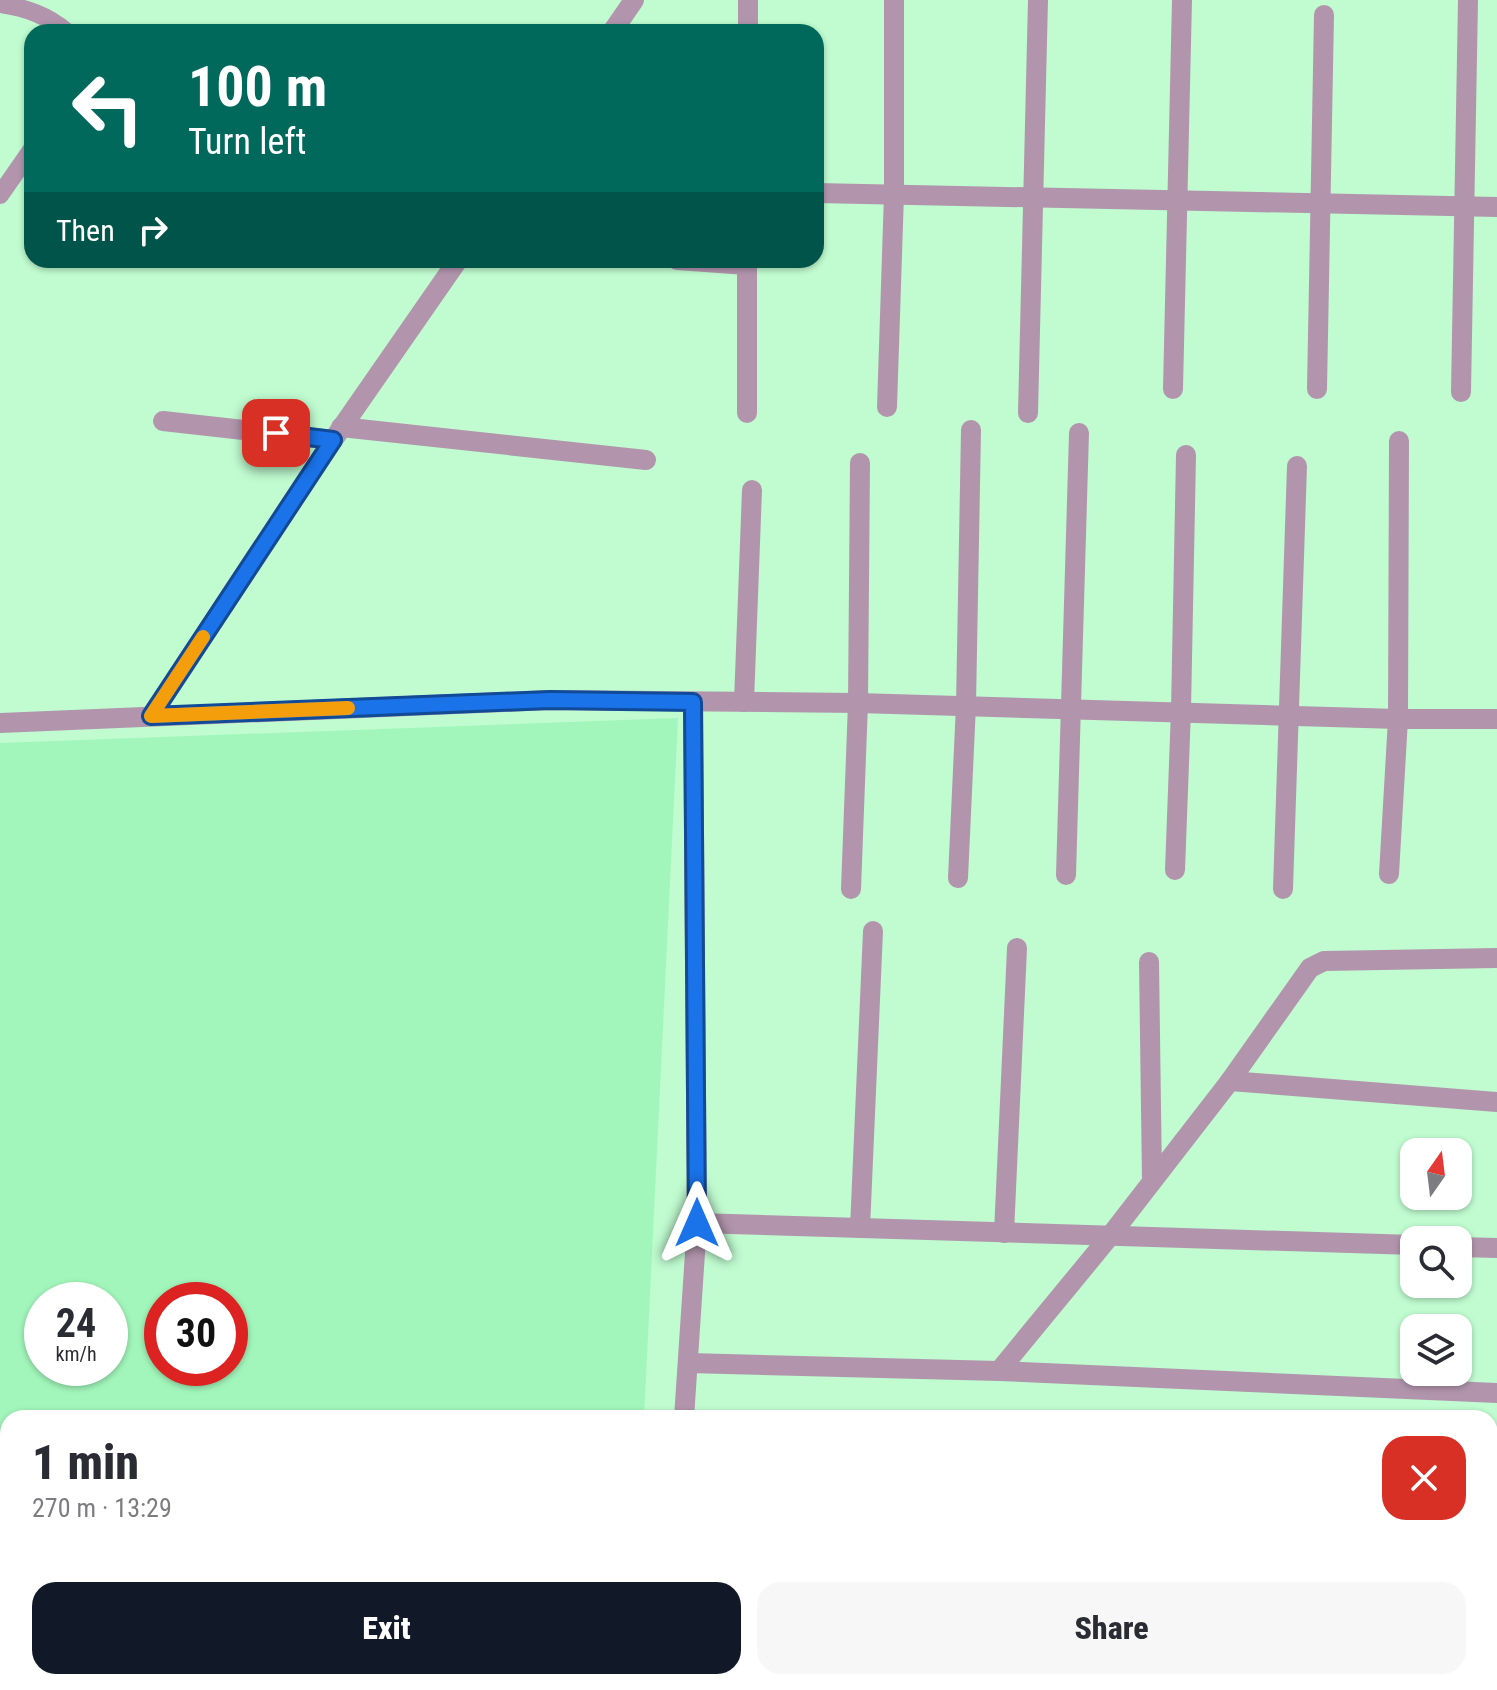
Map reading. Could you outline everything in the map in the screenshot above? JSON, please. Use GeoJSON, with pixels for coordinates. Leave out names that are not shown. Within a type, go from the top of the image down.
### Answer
{"type":"FeatureCollection","features":[{"type":"Feature","properties":{"kind":"street"},"geometry":{"type":"LineString","coordinates":[[618,24],[634,0]]}},
{"type":"Feature","properties":{"kind":"street"},"geometry":{"type":"LineString","coordinates":[[748,0],[748,24]]}},
{"type":"Feature","properties":{"kind":"street"},"geometry":{"type":"LineString","coordinates":[[887,407],[894,194],[894,0]]}},
{"type":"Feature","properties":{"kind":"street"},"geometry":{"type":"LineString","coordinates":[[1028,413],[1038,0]]}},
{"type":"Feature","properties":{"kind":"street"},"geometry":{"type":"LineString","coordinates":[[1173,389],[1182,0]]}},
{"type":"Feature","properties":{"kind":"street"},"geometry":{"type":"LineString","coordinates":[[1461,392],[1468,0]]}},
{"type":"Feature","properties":{"kind":"street"},"geometry":{"type":"LineString","coordinates":[[1317,389],[1324,15]]}},
{"type":"Feature","properties":{"kind":"street"},"geometry":{"type":"LineString","coordinates":[[824,193],[1497,207]]}},
{"type":"Feature","properties":{"kind":"street"},"geometry":{"type":"LineString","coordinates":[[151,716],[337,434],[452,268]]}},
{"type":"Feature","properties":{"kind":"street"},"geometry":{"type":"LineString","coordinates":[[747,268],[747,413]]}},
{"type":"Feature","properties":{"kind":"street"},"geometry":{"type":"LineString","coordinates":[[163,421],[646,460]]}},
{"type":"Feature","properties":{"kind":"street"},"geometry":{"type":"LineString","coordinates":[[958,878],[966,705],[971,430]]}},
{"type":"Feature","properties":{"kind":"street"},"geometry":{"type":"LineString","coordinates":[[1066,875],[1079,433]]}},
{"type":"Feature","properties":{"kind":"street"},"geometry":{"type":"LineString","coordinates":[[1389,874],[1398,719],[1399,441]]}},
{"type":"Feature","properties":{"kind":"street"},"geometry":{"type":"LineString","coordinates":[[1175,870],[1186,455]]}},
{"type":"Feature","properties":{"kind":"street"},"geometry":{"type":"LineString","coordinates":[[851,889],[858,703],[860,463]]}},
{"type":"Feature","properties":{"kind":"street"},"geometry":{"type":"LineString","coordinates":[[1283,889],[1297,466]]}},
{"type":"Feature","properties":{"kind":"street"},"geometry":{"type":"LineString","coordinates":[[744,702],[752,490]]}},
{"type":"Feature","properties":{"kind":"street"},"geometry":{"type":"LineString","coordinates":[[0,723],[550,700],[966,705],[1398,719],[1497,719]]}},
{"type":"Feature","properties":{"kind":"street"},"geometry":{"type":"LineString","coordinates":[[685,1410],[697,1223],[693,702]]}},
{"type":"Feature","properties":{"kind":"street"},"geometry":{"type":"LineString","coordinates":[[860,1228],[873,931]]}},
{"type":"Feature","properties":{"kind":"street"},"geometry":{"type":"LineString","coordinates":[[1004,1233],[1017,948]]}},
{"type":"Feature","properties":{"kind":"street"},"geometry":{"type":"LineString","coordinates":[[999,1371],[1110,1236],[1230,1081],[1310,968],[1324,961],[1497,958]]}},
{"type":"Feature","properties":{"kind":"street"},"geometry":{"type":"LineString","coordinates":[[1149,962],[1152,1180]]}},
{"type":"Feature","properties":{"kind":"street"},"geometry":{"type":"LineString","coordinates":[[1230,1081],[1497,1102]]}},
{"type":"Feature","properties":{"kind":"street"},"geometry":{"type":"LineString","coordinates":[[697,1223],[1400,1245]]}},
{"type":"Feature","properties":{"kind":"street"},"geometry":{"type":"LineString","coordinates":[[1472,1247],[1497,1248]]}},
{"type":"Feature","properties":{"kind":"street"},"geometry":{"type":"LineString","coordinates":[[688,1363],[999,1371],[1497,1393]]}},
{"type":"Feature","properties":{"kind":"lane"},"geometry":{"type":"LineString","coordinates":[[0,4],[28,9],[58,24]]}},
{"type":"Feature","properties":{"kind":"lane"},"geometry":{"type":"LineString","coordinates":[[0,195],[24,160]]}},
{"type":"Feature","properties":{"kind":"shaded area"},"geometry":{"type":"Polygon","coordinates":[[[678,718],[644,1410],[0,1410],[0,743],[678,718]]]}},
{"type":"Feature","properties":{"kind":"slow traffic"},"geometry":{"type":"LineString","coordinates":[[203,637],[151,716],[348,708]]}},
{"type":"Feature","properties":{"kind":"route"},"geometry":{"type":"LineString","coordinates":[[276,433],[333,440],[151,716],[550,700],[693,702],[697,1223]]}}]}
